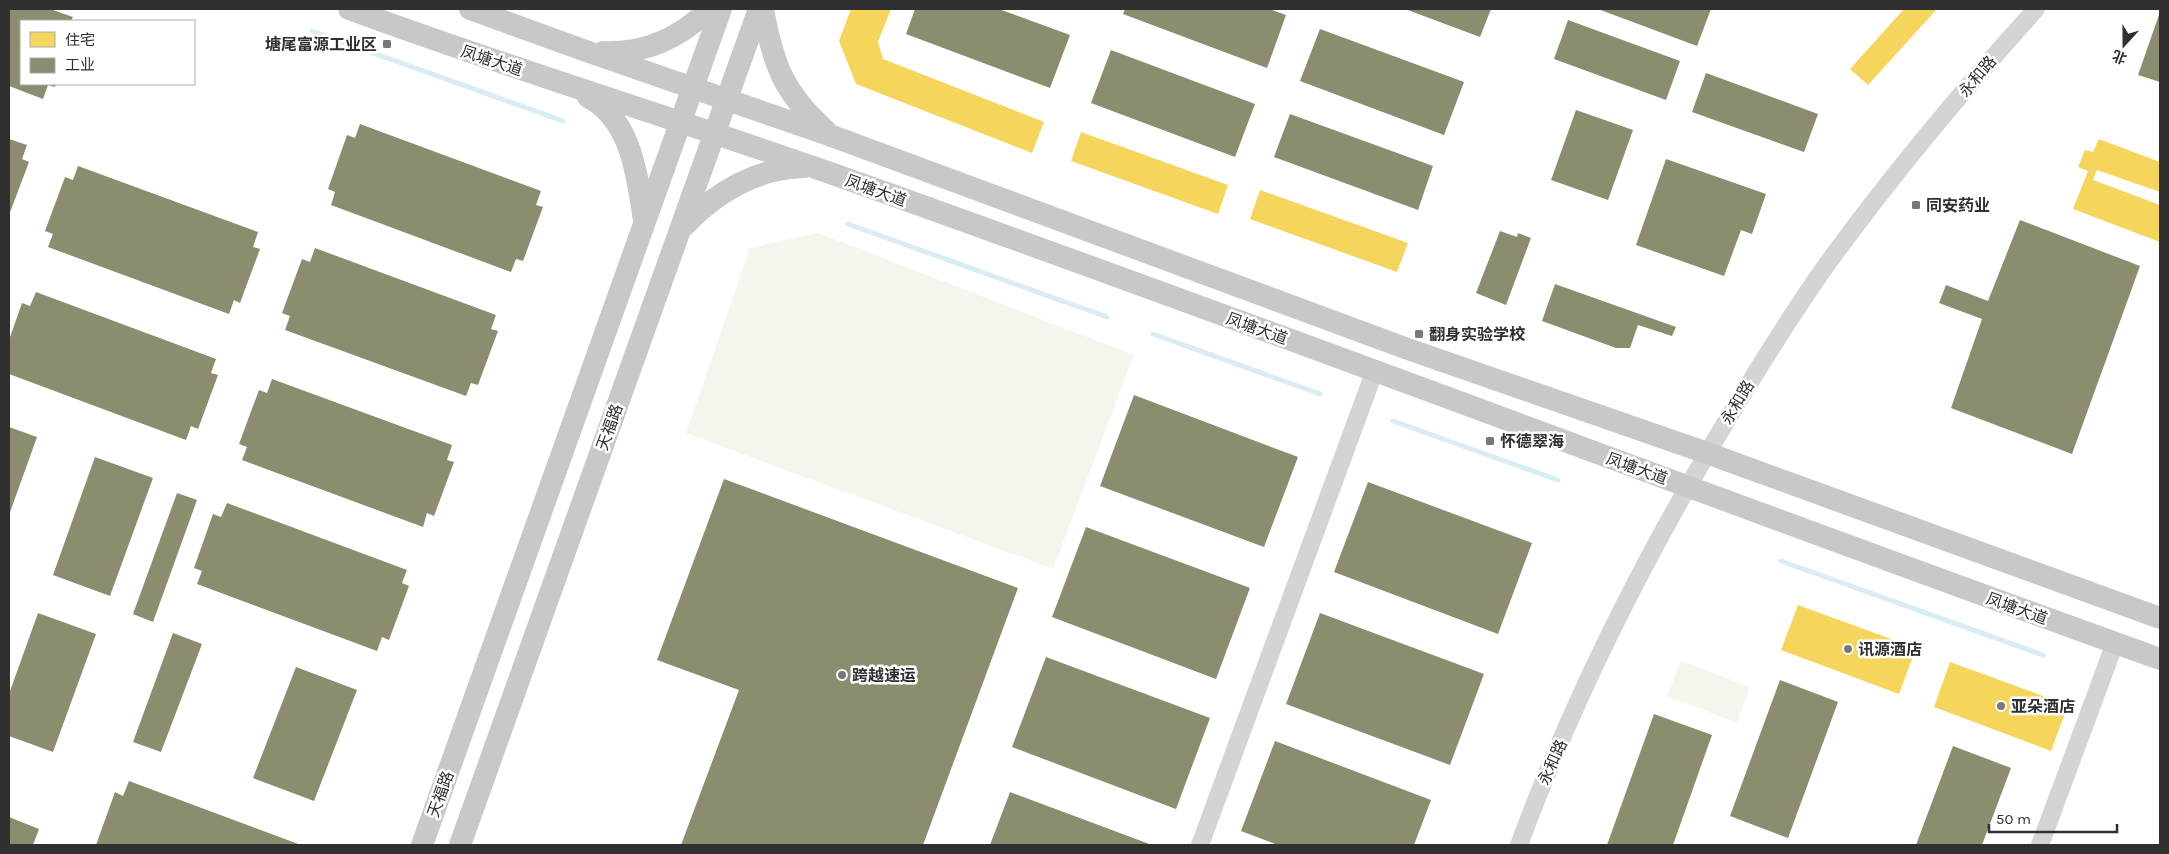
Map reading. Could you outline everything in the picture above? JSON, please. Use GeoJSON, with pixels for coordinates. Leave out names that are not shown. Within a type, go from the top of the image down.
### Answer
{"type":"FeatureCollection","features":[{"type":"Feature","properties":{"kind":"main road","name":"凤塘大道"},"geometry":{"type":"LineString","coordinates":[[349,9],[463,51],[812,167],[1375,370],[1686,487],[2160,659]]}},
{"type":"Feature","properties":{"kind":"main road","name":"凤塘大道"},"geometry":{"type":"LineString","coordinates":[[470,9],[832,136],[1396,345],[1707,453],[2160,618]]}},
{"type":"Feature","properties":{"kind":"main road"},"geometry":{"type":"LineString","coordinates":[[586,51],[617,53],[644,49],[667,40],[688,28],[709,9]]}},
{"type":"Feature","properties":{"kind":"main road","name":"天福路"},"geometry":{"type":"LineString","coordinates":[[422,845],[721,9]]}},
{"type":"Feature","properties":{"kind":"main road"},"geometry":{"type":"LineString","coordinates":[[761,9],[774,58],[782,78],[794,99],[832,136]]}},
{"type":"Feature","properties":{"kind":"main road","name":"天福路"},"geometry":{"type":"LineString","coordinates":[[460,845],[726,100],[761,9]]}},
{"type":"Feature","properties":{"kind":"main road"},"geometry":{"type":"LineString","coordinates":[[563,83],[594,100],[612,117],[621,129],[631,152],[644,224]]}},
{"type":"Feature","properties":{"kind":"main road"},"geometry":{"type":"LineString","coordinates":[[679,233],[702,206],[746,180],[770,171],[812,167]]}},
{"type":"Feature","properties":{"kind":"street","name":"永和路"},"geometry":{"type":"LineString","coordinates":[[1518,845],[1538,792],[1610,631],[1686,487],[1765,356],[1826,266],[1983,68],[2036,9]]}},
{"type":"Feature","properties":{"kind":"street"},"geometry":{"type":"LineString","coordinates":[[1200,845],[1375,370]]}},
{"type":"Feature","properties":{"kind":"street"},"geometry":{"type":"LineString","coordinates":[[2040,845],[2115,643]]}},
{"type":"Feature","properties":{"kind":"shaded area"},"geometry":{"type":"Polygon","coordinates":[[[818,233],[1134,355],[1053,569],[686,433],[750,248],[818,233]]]}},
{"type":"Feature","properties":{"kind":"shaded area"},"geometry":{"type":"Polygon","coordinates":[[[1681,661],[1750,687],[1737,723],[1667,696],[1681,661]]]}},
{"type":"Feature","properties":{"kind":"building: 住宅"},"geometry":{"type":"Polygon","coordinates":[[[851,9],[891,9],[878,42],[883,59],[1044,122],[1032,153],[856,84],[839,41],[851,9]]]}},
{"type":"Feature","properties":{"kind":"building: 住宅"},"geometry":{"type":"Polygon","coordinates":[[[1904,9],[1937,9],[1868,85],[1850,69],[1904,9]]]}},
{"type":"Feature","properties":{"kind":"building: 住宅"},"geometry":{"type":"Polygon","coordinates":[[[1081,132],[1228,185],[1218,214],[1071,161],[1081,132]]]}},
{"type":"Feature","properties":{"kind":"building: 住宅"},"geometry":{"type":"Polygon","coordinates":[[[2099,139],[2160,162],[2160,192],[2097,170],[2093,180],[2160,205],[2160,242],[2073,209],[2088,171],[2078,167],[2085,150],[2093,152],[2099,139]]]}},
{"type":"Feature","properties":{"kind":"building: 住宅"},"geometry":{"type":"Polygon","coordinates":[[[1260,190],[1408,243],[1397,272],[1250,219],[1260,190]]]}},
{"type":"Feature","properties":{"kind":"building: 住宅","name":"讯源酒店"},"geometry":{"type":"Polygon","coordinates":[[[1798,605],[1916,648],[1899,694],[1781,650],[1798,605]]]}},
{"type":"Feature","properties":{"kind":"building: 住宅","name":"亚朵酒店"},"geometry":{"type":"Polygon","coordinates":[[[1950,662],[2068,705],[2051,751],[1934,707],[1950,662]]]}},
{"type":"Feature","properties":{"kind":"building: 工业"},"geometry":{"type":"Polygon","coordinates":[[[9,9],[50,9],[73,17],[72,20],[20,20],[20,85],[48,85],[43,99],[9,86],[9,9]]]}},
{"type":"Feature","properties":{"kind":"building: 工业"},"geometry":{"type":"Polygon","coordinates":[[[915,9],[999,9],[1070,35],[1050,88],[906,34],[915,9]]]}},
{"type":"Feature","properties":{"kind":"building: 工业"},"geometry":{"type":"Polygon","coordinates":[[[1125,9],[1269,9],[1286,15],[1267,68],[1123,14],[1125,9]]]}},
{"type":"Feature","properties":{"kind":"building: 工业"},"geometry":{"type":"Polygon","coordinates":[[[1405,9],[1491,9],[1480,37],[1405,9]]]}},
{"type":"Feature","properties":{"kind":"building: 工业"},"geometry":{"type":"Polygon","coordinates":[[[1598,9],[1711,9],[1697,46],[1598,9]]]}},
{"type":"Feature","properties":{"kind":"building: 工业"},"geometry":{"type":"Polygon","coordinates":[[[2160,12],[2160,82],[2138,75],[2160,12]]]}},
{"type":"Feature","properties":{"kind":"building: 工业"},"geometry":{"type":"Polygon","coordinates":[[[1568,20],[1680,61],[1666,100],[1554,59],[1568,20]]]}},
{"type":"Feature","properties":{"kind":"building: 工业"},"geometry":{"type":"Polygon","coordinates":[[[1320,29],[1464,82],[1444,135],[1300,81],[1320,29]]]}},
{"type":"Feature","properties":{"kind":"building: 工业"},"geometry":{"type":"Polygon","coordinates":[[[1111,50],[1255,104],[1235,157],[1091,103],[1111,50]]]}},
{"type":"Feature","properties":{"kind":"building: 工业"},"geometry":{"type":"Polygon","coordinates":[[[1706,73],[1818,114],[1804,152],[1692,112],[1706,73]]]}},
{"type":"Feature","properties":{"kind":"building: 工业"},"geometry":{"type":"Polygon","coordinates":[[[1576,110],[1633,130],[1608,200],[1551,180],[1576,110]]]}},
{"type":"Feature","properties":{"kind":"building: 工业"},"geometry":{"type":"Polygon","coordinates":[[[1290,114],[1433,166],[1418,210],[1274,157],[1290,114]]]}},
{"type":"Feature","properties":{"kind":"building: 工业"},"geometry":{"type":"Polygon","coordinates":[[[360,124],[541,191],[536,205],[543,207],[523,261],[516,259],[511,272],[331,205],[335,192],[328,189],[347,135],[355,138],[360,124]]]}},
{"type":"Feature","properties":{"kind":"building: 工业"},"geometry":{"type":"Polygon","coordinates":[[[9,139],[27,145],[22,159],[29,162],[9,215],[9,139]]]}},
{"type":"Feature","properties":{"kind":"building: 工业"},"geometry":{"type":"Polygon","coordinates":[[[1666,159],[1766,194],[1752,234],[1741,230],[1724,276],[1636,245],[1666,159]]]}},
{"type":"Feature","properties":{"kind":"building: 工业"},"geometry":{"type":"Polygon","coordinates":[[[78,166],[258,232],[253,247],[260,249],[240,303],[234,300],[229,314],[48,247],[53,234],[45,231],[65,177],[73,180],[78,166]]]}},
{"type":"Feature","properties":{"kind":"building: 工业"},"geometry":{"type":"Polygon","coordinates":[[[2020,220],[2140,266],[2072,454],[1951,408],[1982,319],[1939,303],[1946,285],[1988,301],[2020,220]]]}},
{"type":"Feature","properties":{"kind":"building: 工业"},"geometry":{"type":"Polygon","coordinates":[[[1500,231],[1517,237],[1518,233],[1531,238],[1506,305],[1476,293],[1500,231]]]}},
{"type":"Feature","properties":{"kind":"building: 工业"},"geometry":{"type":"Polygon","coordinates":[[[315,248],[496,315],[491,329],[498,331],[478,385],[471,383],[466,396],[285,330],[290,316],[282,313],[302,259],[310,262],[315,248]]]}},
{"type":"Feature","properties":{"kind":"building: 工业"},"geometry":{"type":"Polygon","coordinates":[[[1555,284],[1676,327],[1672,336],[1638,325],[1630,348],[1616,348],[1542,321],[1555,284]]]}},
{"type":"Feature","properties":{"kind":"building: 工业"},"geometry":{"type":"Polygon","coordinates":[[[36,292],[216,359],[211,373],[218,375],[198,429],[191,426],[186,440],[9,374],[9,340],[22,303],[30,306],[36,292]]]}},
{"type":"Feature","properties":{"kind":"building: 工业"},"geometry":{"type":"Polygon","coordinates":[[[272,379],[452,445],[447,460],[454,462],[434,516],[427,513],[423,527],[242,460],[247,447],[239,444],[259,390],[267,393],[272,379]]]}},
{"type":"Feature","properties":{"kind":"building: 工业"},"geometry":{"type":"Polygon","coordinates":[[[1134,395],[1298,457],[1264,547],[1100,486],[1134,395]]]}},
{"type":"Feature","properties":{"kind":"building: 工业"},"geometry":{"type":"Polygon","coordinates":[[[9,427],[37,437],[9,515],[9,427]]]}},
{"type":"Feature","properties":{"kind":"building: 工业"},"geometry":{"type":"Polygon","coordinates":[[[95,457],[153,478],[110,596],[53,575],[95,457]]]}},
{"type":"Feature","properties":{"kind":"building: 工业","name":"跨越速运"},"geometry":{"type":"Polygon","coordinates":[[[724,479],[1018,588],[923,845],[681,845],[739,690],[657,660],[724,479]]]}},
{"type":"Feature","properties":{"kind":"building: 工业"},"geometry":{"type":"Polygon","coordinates":[[[1368,482],[1532,543],[1498,634],[1334,572],[1368,482]]]}},
{"type":"Feature","properties":{"kind":"building: 工业"},"geometry":{"type":"Polygon","coordinates":[[[177,493],[197,500],[153,622],[133,614],[177,493]]]}},
{"type":"Feature","properties":{"kind":"building: 工业"},"geometry":{"type":"Polygon","coordinates":[[[227,503],[407,570],[402,583],[409,586],[389,640],[382,637],[377,651],[197,584],[202,571],[194,568],[213,514],[221,517],[227,503]]]}},
{"type":"Feature","properties":{"kind":"building: 工业"},"geometry":{"type":"Polygon","coordinates":[[[1086,527],[1250,588],[1216,679],[1052,617],[1086,527]]]}},
{"type":"Feature","properties":{"kind":"building: 工业"},"geometry":{"type":"Polygon","coordinates":[[[38,613],[96,634],[53,752],[9,736],[9,694],[38,613]]]}},
{"type":"Feature","properties":{"kind":"building: 工业"},"geometry":{"type":"Polygon","coordinates":[[[1320,613],[1484,674],[1450,765],[1286,704],[1320,613]]]}},
{"type":"Feature","properties":{"kind":"building: 工业"},"geometry":{"type":"Polygon","coordinates":[[[173,633],[202,644],[161,752],[133,742],[173,633]]]}},
{"type":"Feature","properties":{"kind":"building: 工业"},"geometry":{"type":"Polygon","coordinates":[[[1046,657],[1210,718],[1176,809],[1012,747],[1046,657]]]}},
{"type":"Feature","properties":{"kind":"building: 工业"},"geometry":{"type":"Polygon","coordinates":[[[296,667],[357,690],[314,801],[253,778],[296,667]]]}},
{"type":"Feature","properties":{"kind":"building: 工业"},"geometry":{"type":"Polygon","coordinates":[[[1780,680],[1838,702],[1788,838],[1730,816],[1780,680]]]}},
{"type":"Feature","properties":{"kind":"building: 工业"},"geometry":{"type":"Polygon","coordinates":[[[1654,714],[1712,735],[1673,845],[1607,845],[1654,714]]]}},
{"type":"Feature","properties":{"kind":"building: 工业"},"geometry":{"type":"Polygon","coordinates":[[[1275,741],[1431,800],[1414,845],[1278,845],[1241,831],[1275,741]]]}},
{"type":"Feature","properties":{"kind":"building: 工业"},"geometry":{"type":"Polygon","coordinates":[[[1953,746],[2011,768],[1982,845],[1916,845],[1953,746]]]}},
{"type":"Feature","properties":{"kind":"building: 工业"},"geometry":{"type":"Polygon","coordinates":[[[129,781],[301,845],[96,845],[115,792],[123,796],[129,781]]]}},
{"type":"Feature","properties":{"kind":"building: 工业"},"geometry":{"type":"Polygon","coordinates":[[[1010,792],[1152,845],[990,845],[1010,792]]]}},
{"type":"Feature","properties":{"kind":"building: 工业"},"geometry":{"type":"Polygon","coordinates":[[[9,817],[39,829],[33,845],[9,845],[9,817]]]}},
{"type":"Feature","properties":{"kind":"waterway"},"geometry":{"type":"LineString","coordinates":[[312,31],[563,121]]}},
{"type":"Feature","properties":{"kind":"waterway"},"geometry":{"type":"LineString","coordinates":[[848,224],[1107,317]]}},
{"type":"Feature","properties":{"kind":"waterway"},"geometry":{"type":"LineString","coordinates":[[1153,334],[1320,394]]}},
{"type":"Feature","properties":{"kind":"waterway"},"geometry":{"type":"LineString","coordinates":[[1393,421],[1558,480]]}},
{"type":"Feature","properties":{"kind":"waterway"},"geometry":{"type":"LineString","coordinates":[[1781,561],[2043,655]]}},
{"type":"Feature","properties":{"kind":"place","name":"塘尾富源工业区"},"geometry":{"type":"Point","coordinates":[387,44]}},
{"type":"Feature","properties":{"kind":"place","name":"同安药业"},"geometry":{"type":"Point","coordinates":[1916,205]}},
{"type":"Feature","properties":{"kind":"place","name":"翻身实验学校"},"geometry":{"type":"Point","coordinates":[1419,334]}},
{"type":"Feature","properties":{"kind":"place","name":"怀德翠海"},"geometry":{"type":"Point","coordinates":[1490,441]}},
{"type":"Feature","properties":{"kind":"place","name":"讯源酒店"},"geometry":{"type":"Point","coordinates":[1848,649]}},
{"type":"Feature","properties":{"kind":"place","name":"跨越速运"},"geometry":{"type":"Point","coordinates":[842,675]}},
{"type":"Feature","properties":{"kind":"place","name":"亚朵酒店"},"geometry":{"type":"Point","coordinates":[2001,706]}}]}
